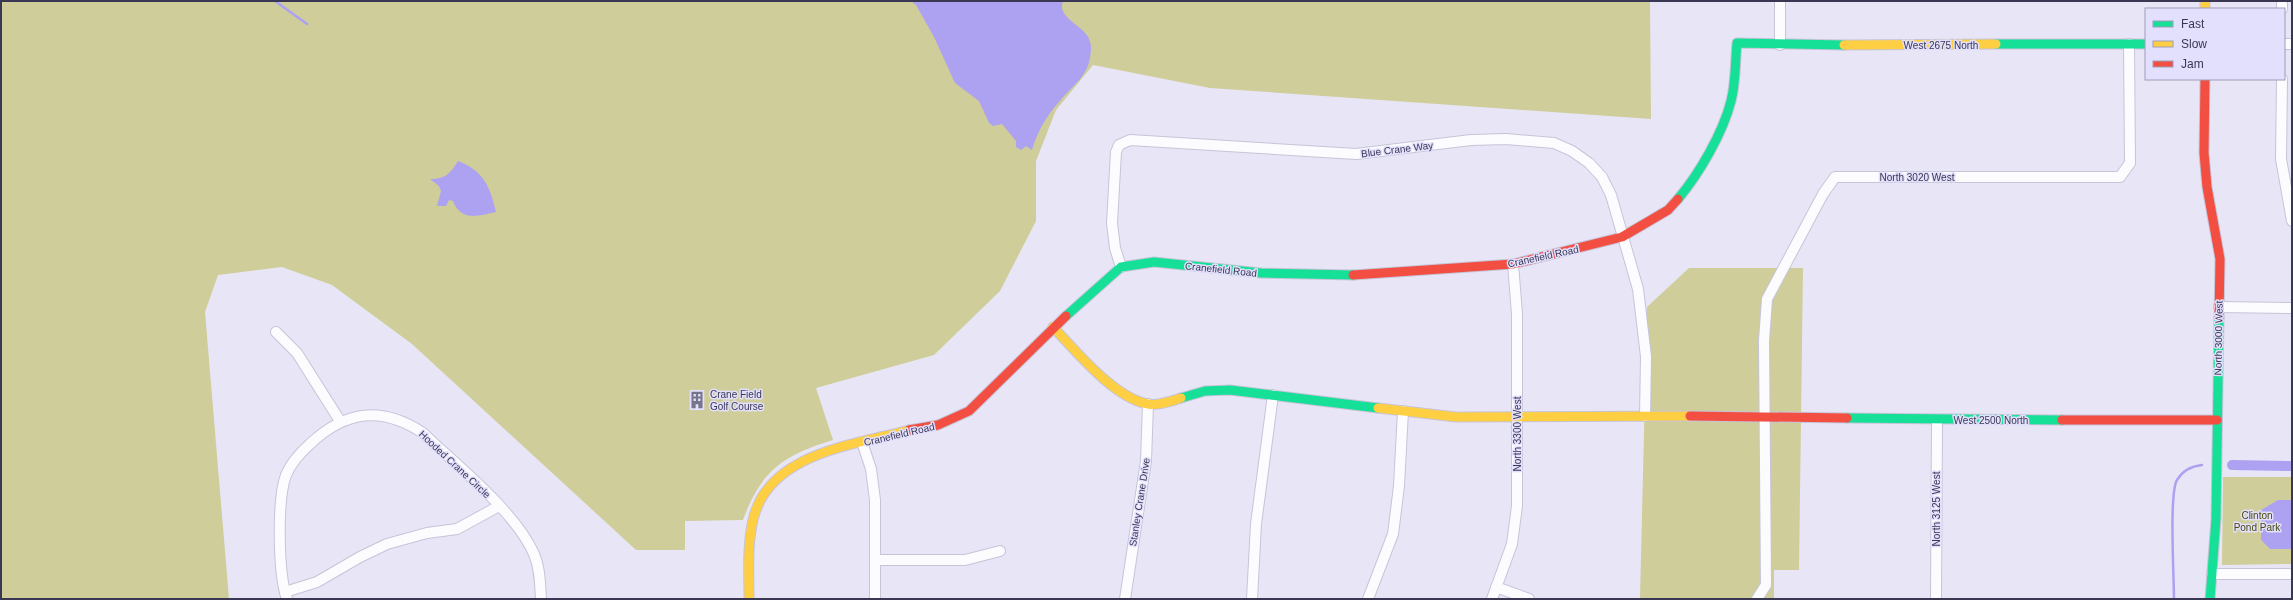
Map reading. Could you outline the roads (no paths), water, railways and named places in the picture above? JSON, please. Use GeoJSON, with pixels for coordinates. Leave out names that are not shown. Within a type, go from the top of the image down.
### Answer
{"type":"FeatureCollection","features":[{"type":"Feature","properties":{"kind":"street"},"geometry":{"type":"LineString","coordinates":[[1780,1],[1780,45]]}},
{"type":"Feature","properties":{"kind":"street","name":"West 2675 North"},"geometry":{"type":"LineString","coordinates":[[1737,43],[1780,45],[2145,44]]}},
{"type":"Feature","properties":{"kind":"street","name":"Cranefield Road"},"geometry":{"type":"LineString","coordinates":[[750,599],[750,544],[753,520],[759,502],[770,485],[787,469],[801,461],[862,442],[912,429],[938,425],[968,411],[1053,327],[1121,267],[1154,262],[1261,273],[1371,275],[1513,264],[1622,237],[1668,210],[1686,189],[1719,133],[1731,101],[1737,43]]}},
{"type":"Feature","properties":{"kind":"street","name":"North 3020 West"},"geometry":{"type":"LineString","coordinates":[[1765,416],[1764,319],[1767,299],[1823,194],[1835,177],[2120,177],[2130,163],[2129,44]]}},
{"type":"Feature","properties":{"kind":"street","name":"North 3000 West"},"geometry":{"type":"LineString","coordinates":[[2205,80],[2204,154],[2206,179],[2219,253],[2216,519],[2210,599]]}},
{"type":"Feature","properties":{"kind":"street"},"geometry":{"type":"LineString","coordinates":[[2282,80],[2282,159],[2292,221]]}},
{"type":"Feature","properties":{"kind":"street","name":"Blue Crane Way"},"geometry":{"type":"LineString","coordinates":[[1121,267],[1115,248],[1112,224],[1119,144],[1130,140],[1356,154],[1471,140],[1506,139],[1554,143],[1589,163],[1602,177],[1611,196],[1638,289],[1646,357],[1645,416]]}},
{"type":"Feature","properties":{"kind":"street","name":"North 3300 West"},"geometry":{"type":"LineString","coordinates":[[1492,599],[1512,544],[1517,506],[1517,314],[1513,264]]}},
{"type":"Feature","properties":{"kind":"street"},"geometry":{"type":"LineString","coordinates":[[2219,306],[2292,308]]}},
{"type":"Feature","properties":{"kind":"street"},"geometry":{"type":"LineString","coordinates":[[1053,327],[1124,394],[1148,404]]}},
{"type":"Feature","properties":{"kind":"street"},"geometry":{"type":"LineString","coordinates":[[276,332],[297,353],[340,421]]}},
{"type":"Feature","properties":{"kind":"street","name":"West 2500 North"},"geometry":{"type":"LineString","coordinates":[[1148,404],[1204,392],[1230,390],[1456,417],[1765,416],[1937,420],[2217,420]]}},
{"type":"Feature","properties":{"kind":"street"},"geometry":{"type":"LineString","coordinates":[[1252,599],[1256,524],[1273,395]]}},
{"type":"Feature","properties":{"kind":"street","name":"Stanley Crane Drive"},"geometry":{"type":"LineString","coordinates":[[1124,599],[1146,461],[1148,404]]}},
{"type":"Feature","properties":{"kind":"street"},"geometry":{"type":"LineString","coordinates":[[1368,599],[1393,534],[1399,486],[1403,411]]}},
{"type":"Feature","properties":{"kind":"street","name":"Hooded Crane Circle"},"geometry":{"type":"LineString","coordinates":[[286,596],[281,569],[281,509],[286,475],[300,454],[322,432],[340,421],[357,416],[375,415],[392,417],[410,424],[423,433],[514,521],[534,554],[540,576],[541,599]]}},
{"type":"Feature","properties":{"kind":"street"},"geometry":{"type":"LineString","coordinates":[[1757,599],[1766,585],[1765,416]]}},
{"type":"Feature","properties":{"kind":"street","name":"North 3125 West"},"geometry":{"type":"LineString","coordinates":[[1936,599],[1937,420]]}},
{"type":"Feature","properties":{"kind":"street"},"geometry":{"type":"LineString","coordinates":[[862,442],[871,469],[875,500],[875,599]]}},
{"type":"Feature","properties":{"kind":"street"},"geometry":{"type":"LineString","coordinates":[[286,596],[317,582],[360,557],[387,544],[427,533],[457,529],[499,506]]}},
{"type":"Feature","properties":{"kind":"street"},"geometry":{"type":"LineString","coordinates":[[875,560],[965,560],[1000,551]]}},
{"type":"Feature","properties":{"kind":"street"},"geometry":{"type":"LineString","coordinates":[[2212,574],[2292,574]]}},
{"type":"Feature","properties":{"kind":"street"},"geometry":{"type":"LineString","coordinates":[[1496,587],[1529,599]]}},
{"type":"Feature","properties":{"kind":"waterway"},"geometry":{"type":"LineString","coordinates":[[275,1],[307,24]]}},
{"type":"Feature","properties":{"kind":"waterway"},"geometry":{"type":"LineString","coordinates":[[2174,599],[2173,501],[2175,488],[2177,480],[2185,471],[2195,466],[2202,465]]}},
{"type":"Feature","properties":{"kind":"waterway"},"geometry":{"type":"LineString","coordinates":[[2232,465],[2292,466]]}},
{"type":"Feature","properties":{"kind":"place","name":"Crane Field Golf Course"},"geometry":{"type":"Point","coordinates":[697,400]}},
{"type":"Feature","properties":{"kind":"park label","name":"Clinton Pond Park"},"geometry":{"type":"Point","coordinates":[2257,520]}}]}
